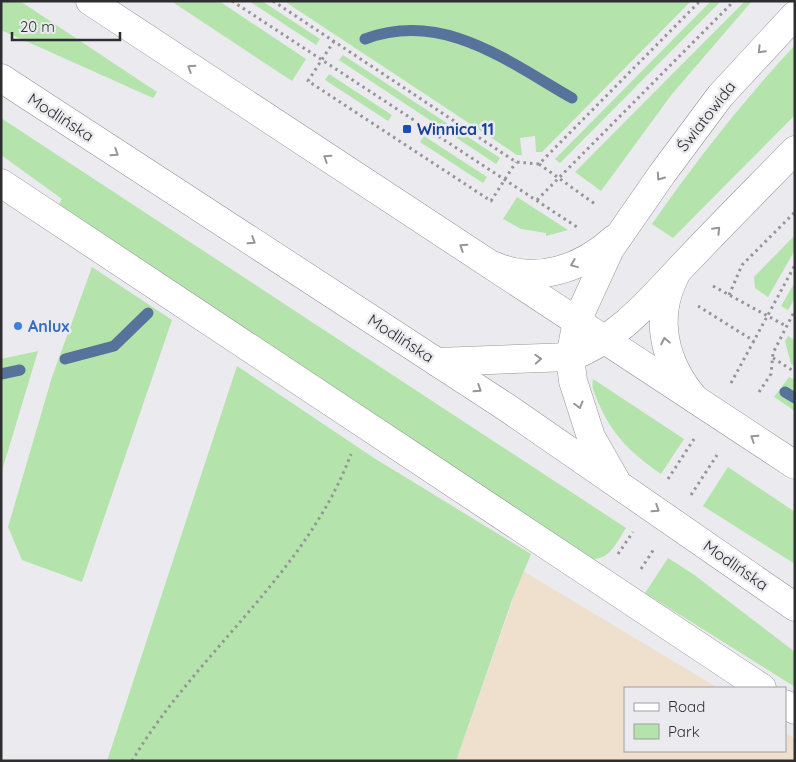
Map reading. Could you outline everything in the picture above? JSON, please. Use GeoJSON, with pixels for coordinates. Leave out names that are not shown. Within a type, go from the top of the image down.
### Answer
{"type":"FeatureCollection","features":[{"type":"Feature","properties":{"kind":"main road"},"geometry":{"type":"LineString","coordinates":[[90,1],[795,465]]}},
{"type":"Feature","properties":{"kind":"main road","name":"Światowida"},"geometry":{"type":"LineString","coordinates":[[616,482],[590,437],[581,411],[570,357],[577,321],[610,248],[720,96],[795,15]]}},
{"type":"Feature","properties":{"kind":"main road","name":"Modlińska"},"geometry":{"type":"LineString","coordinates":[[1,78],[437,362],[616,482],[795,607]]}},
{"type":"Feature","properties":{"kind":"main road"},"geometry":{"type":"LineString","coordinates":[[437,362],[570,357],[588,351],[634,315],[795,150]]}},
{"type":"Feature","properties":{"kind":"main road"},"geometry":{"type":"LineString","coordinates":[[1,183],[760,687]]}},
{"type":"Feature","properties":{"kind":"main road","name":"Światowida"},"geometry":{"type":"LineString","coordinates":[[490,264],[508,272],[528,275],[551,272],[590,257],[606,246],[626,226]]}},
{"type":"Feature","properties":{"kind":"main road"},"geometry":{"type":"LineString","coordinates":[[683,265],[669,287],[665,300],[663,331],[666,348],[678,377],[695,399]]}},
{"type":"Feature","properties":{"kind":"path"},"geometry":{"type":"LineString","coordinates":[[232,1],[576,226]]}},
{"type":"Feature","properties":{"kind":"path"},"geometry":{"type":"LineString","coordinates":[[273,1],[516,162],[539,164],[595,204]]}},
{"type":"Feature","properties":{"kind":"path"},"geometry":{"type":"LineString","coordinates":[[539,164],[700,1]]}},
{"type":"Feature","properties":{"kind":"path"},"geometry":{"type":"LineString","coordinates":[[537,200],[734,1]]}},
{"type":"Feature","properties":{"kind":"path"},"geometry":{"type":"LineString","coordinates":[[334,42],[308,81],[490,201],[516,162]]}},
{"type":"Feature","properties":{"kind":"path"},"geometry":{"type":"LineString","coordinates":[[729,295],[742,265],[795,212]]}},
{"type":"Feature","properties":{"kind":"path"},"geometry":{"type":"LineString","coordinates":[[735,376],[795,265]]}},
{"type":"Feature","properties":{"kind":"path"},"geometry":{"type":"LineString","coordinates":[[713,286],[786,326]]}},
{"type":"Feature","properties":{"kind":"path"},"geometry":{"type":"LineString","coordinates":[[759,392],[771,374],[772,353],[795,310]]}},
{"type":"Feature","properties":{"kind":"path"},"geometry":{"type":"LineString","coordinates":[[708,312],[754,341]]}},
{"type":"Feature","properties":{"kind":"path"},"geometry":{"type":"LineString","coordinates":[[773,358],[795,372]]}},
{"type":"Feature","properties":{"kind":"path"},"geometry":{"type":"LineString","coordinates":[[132,761],[171,703],[248,615],[326,509],[351,455],[358,419]]}},
{"type":"Feature","properties":{"kind":"path"},"geometry":{"type":"LineString","coordinates":[[666,482],[694,439]]}},
{"type":"Feature","properties":{"kind":"path"},"geometry":{"type":"LineString","coordinates":[[689,498],[717,455]]}},
{"type":"Feature","properties":{"kind":"shaded area"},"geometry":{"type":"Polygon","coordinates":[[[523,571],[716,687],[624,687],[624,752],[786,752],[786,733],[795,739],[795,761],[456,761],[523,571]]]}},
{"type":"Feature","properties":{"kind":"green space"},"geometry":{"type":"Polygon","coordinates":[[[1,1],[20,1],[157,92],[153,98],[1,30],[1,1]]]}},
{"type":"Feature","properties":{"kind":"green space"},"geometry":{"type":"Polygon","coordinates":[[[171,1],[219,1],[306,59],[292,81],[171,1]]]}},
{"type":"Feature","properties":{"kind":"green space"},"geometry":{"type":"Polygon","coordinates":[[[249,1],[262,1],[320,39],[316,45],[249,1]]]}},
{"type":"Feature","properties":{"kind":"green space"},"geometry":{"type":"Polygon","coordinates":[[[284,1],[691,1],[542,152],[536,152],[535,136],[520,138],[522,155],[517,155],[284,1]]]}},
{"type":"Feature","properties":{"kind":"green space"},"geometry":{"type":"Polygon","coordinates":[[[711,1],[721,1],[560,163],[555,159],[711,1]]]}},
{"type":"Feature","properties":{"kind":"green space"},"geometry":{"type":"Polygon","coordinates":[[[745,1],[752,1],[672,94],[601,191],[575,172],[745,1]]]}},
{"type":"Feature","properties":{"kind":"green space"},"geometry":{"type":"Polygon","coordinates":[[[795,45],[795,115],[673,238],[652,224],[720,132],[795,45]]]}},
{"type":"Feature","properties":{"kind":"green space"},"geometry":{"type":"Polygon","coordinates":[[[343,55],[500,158],[496,164],[339,60],[343,55]]]}},
{"type":"Feature","properties":{"kind":"green space"},"geometry":{"type":"Polygon","coordinates":[[[329,74],[392,115],[388,121],[325,80],[329,74]]]}},
{"type":"Feature","properties":{"kind":"green space"},"geometry":{"type":"Polygon","coordinates":[[[1,118],[626,528],[616,544],[609,553],[593,559],[57,208],[62,199],[1,155],[1,118]]]}},
{"type":"Feature","properties":{"kind":"green space"},"geometry":{"type":"Polygon","coordinates":[[[424,136],[487,177],[483,183],[420,142],[424,136]]]}},
{"type":"Feature","properties":{"kind":"green space"},"geometry":{"type":"Polygon","coordinates":[[[517,197],[568,230],[546,236],[546,233],[521,229],[503,219],[517,197]]]}},
{"type":"Feature","properties":{"kind":"green space"},"geometry":{"type":"Polygon","coordinates":[[[795,235],[795,250],[768,297],[755,288],[754,277],[795,235]]]}},
{"type":"Feature","properties":{"kind":"green space"},"geometry":{"type":"Polygon","coordinates":[[[92,267],[172,320],[82,582],[22,560],[8,527],[52,377],[92,267]]]}},
{"type":"Feature","properties":{"kind":"green space"},"geometry":{"type":"Polygon","coordinates":[[[795,282],[795,298],[788,310],[781,306],[795,282]]]}},
{"type":"Feature","properties":{"kind":"green space"},"geometry":{"type":"Polygon","coordinates":[[[788,336],[795,340],[795,366],[791,364],[785,341],[788,336]]]}},
{"type":"Feature","properties":{"kind":"green space"},"geometry":{"type":"Polygon","coordinates":[[[38,351],[1,474],[1,359],[38,351]]]}},
{"type":"Feature","properties":{"kind":"green space"},"geometry":{"type":"Polygon","coordinates":[[[237,366],[374,458],[531,554],[512,600],[456,761],[107,761],[237,366]]]}},
{"type":"Feature","properties":{"kind":"green space"},"geometry":{"type":"Polygon","coordinates":[[[789,377],[795,380],[795,411],[774,397],[789,377]]]}},
{"type":"Feature","properties":{"kind":"green space"},"geometry":{"type":"Polygon","coordinates":[[[593,379],[684,439],[661,474],[632,451],[616,434],[598,402],[593,388],[593,379]]]}},
{"type":"Feature","properties":{"kind":"green space"},"geometry":{"type":"Polygon","coordinates":[[[728,467],[795,512],[795,564],[703,506],[728,467]]]}},
{"type":"Feature","properties":{"kind":"green space"},"geometry":{"type":"Polygon","coordinates":[[[668,558],[693,574],[795,652],[795,687],[645,593],[668,558]]]}},
{"type":"Feature","properties":{"kind":"waterway"},"geometry":{"type":"LineString","coordinates":[[365,39],[394,32],[421,31],[448,35],[499,55],[572,98]]}},
{"type":"Feature","properties":{"kind":"waterway"},"geometry":{"type":"LineString","coordinates":[[65,359],[114,346],[148,313]]}},
{"type":"Feature","properties":{"kind":"waterway"},"geometry":{"type":"LineString","coordinates":[[1,374],[20,370]]}},
{"type":"Feature","properties":{"kind":"waterway"},"geometry":{"type":"LineString","coordinates":[[785,392],[795,398]]}},
{"type":"Feature","properties":{"kind":"place","name":"Winnica 11"},"geometry":{"type":"Point","coordinates":[407,129]}},
{"type":"Feature","properties":{"kind":"place","name":"Anlux"},"geometry":{"type":"Point","coordinates":[18,326]}}]}
